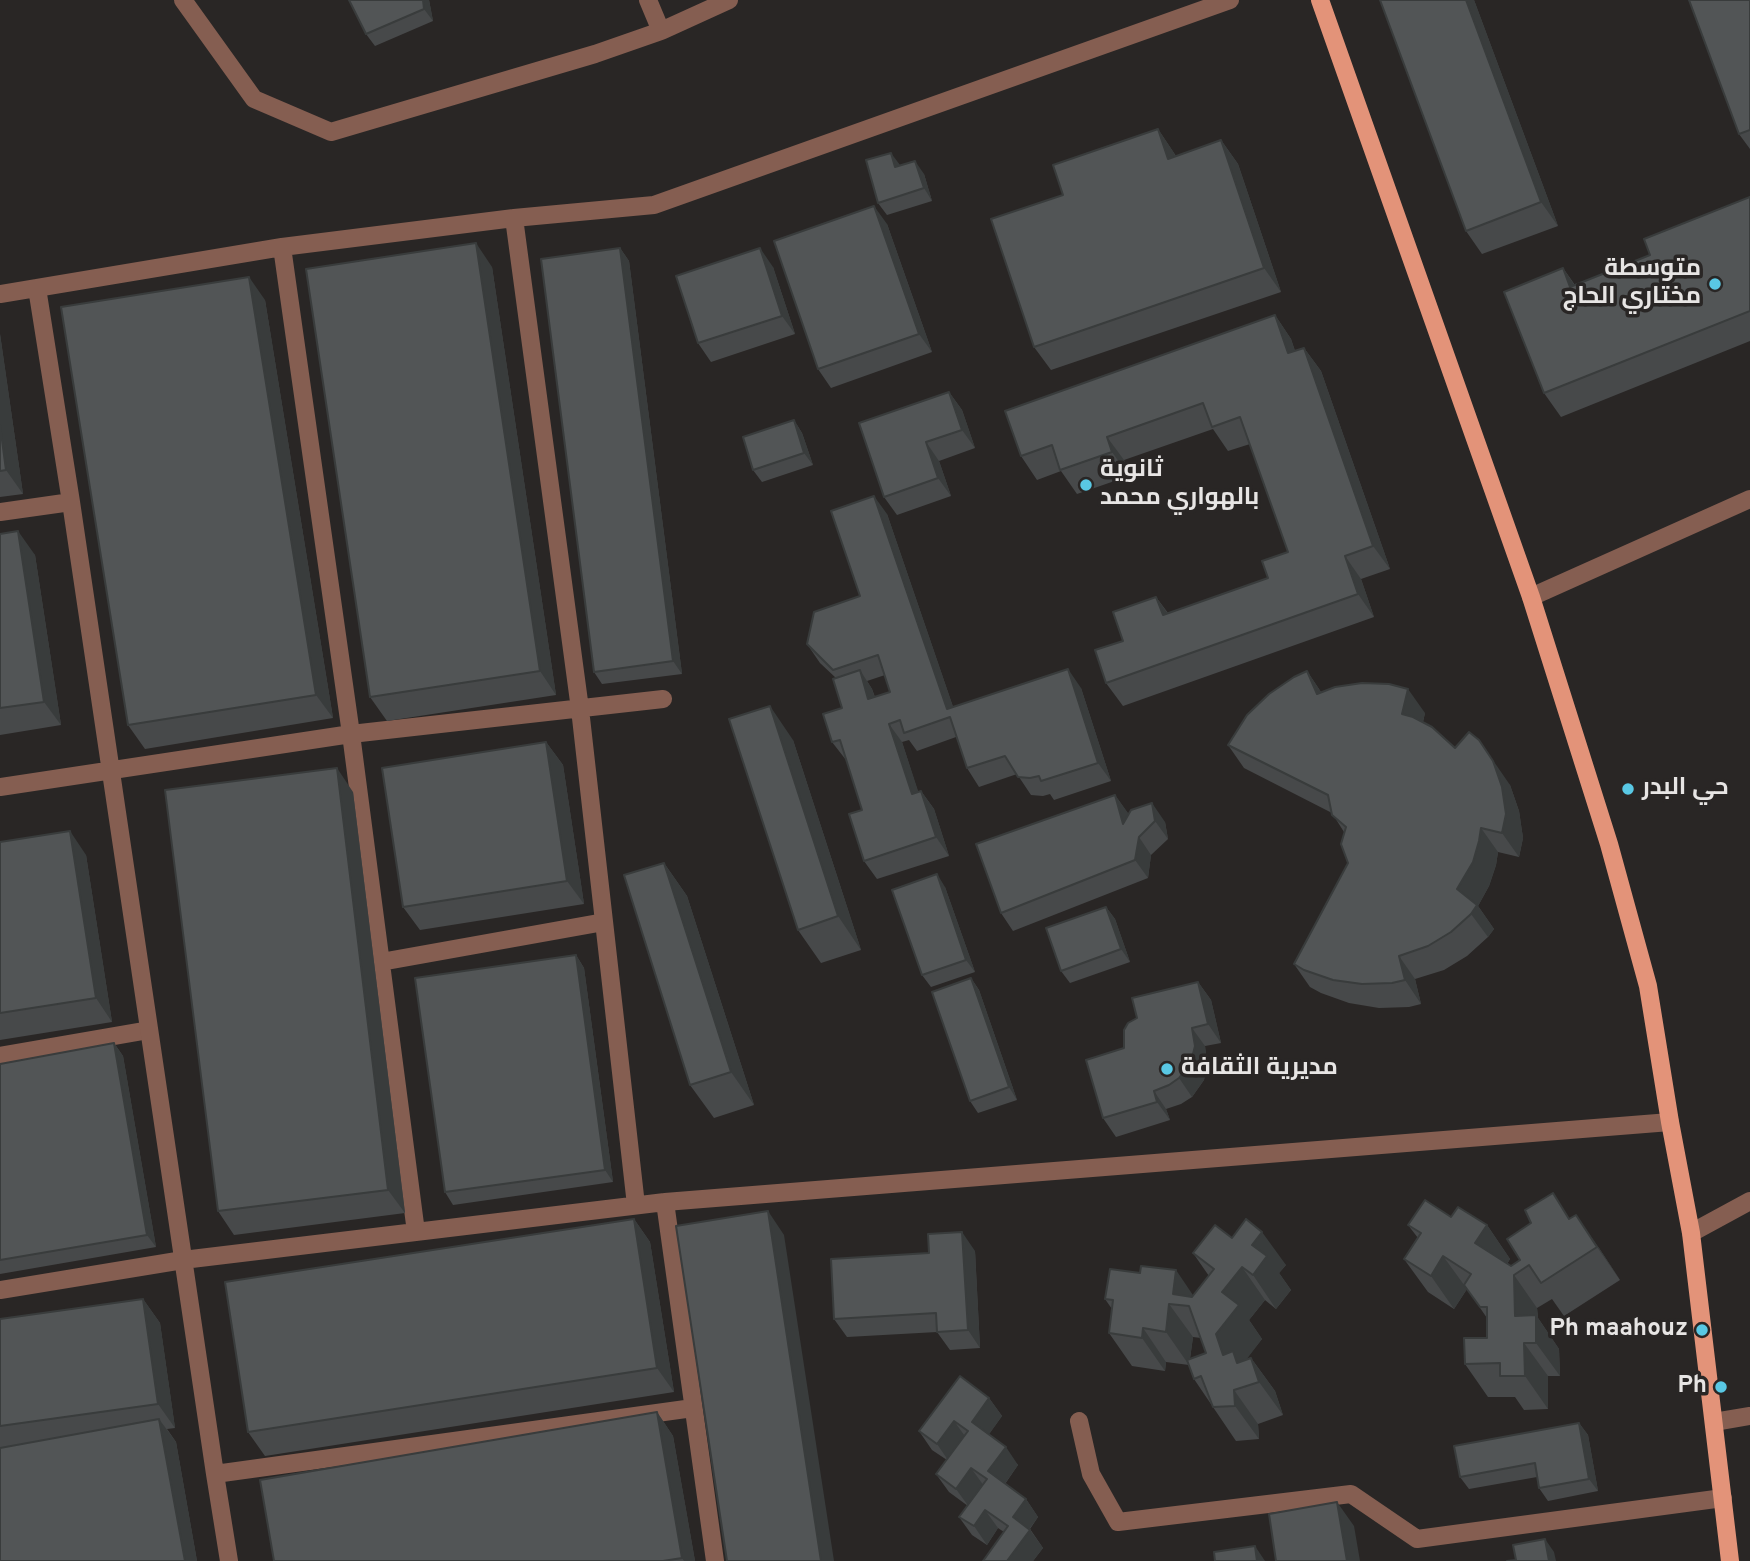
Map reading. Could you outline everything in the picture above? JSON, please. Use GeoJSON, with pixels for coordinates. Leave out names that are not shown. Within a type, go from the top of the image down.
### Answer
{"type":"FeatureCollection","features":[{"type":"Feature","properties":{"kind":"main road"},"geometry":{"type":"LineString","coordinates":[[1320,0],[1531,597],[1609,844],[1648,986],[1691,1233],[1730,1561]]}},
{"type":"Feature","properties":{"kind":"street"},"geometry":{"type":"LineString","coordinates":[[183,0],[254,99],[331,132],[595,54],[661,31],[729,0]]}},
{"type":"Feature","properties":{"kind":"street"},"geometry":{"type":"LineString","coordinates":[[648,0],[661,31]]}},
{"type":"Feature","properties":{"kind":"street"},"geometry":{"type":"LineString","coordinates":[[0,294],[282,247],[514,218],[654,205],[1230,0]]}},
{"type":"Feature","properties":{"kind":"street"},"geometry":{"type":"LineString","coordinates":[[514,218],[580,709],[636,1205]]}},
{"type":"Feature","properties":{"kind":"street"},"geometry":{"type":"LineString","coordinates":[[282,247],[351,734],[416,1232]]}},
{"type":"Feature","properties":{"kind":"street"},"geometry":{"type":"LineString","coordinates":[[37,288],[229,1561]]}},
{"type":"Feature","properties":{"kind":"street"},"geometry":{"type":"LineString","coordinates":[[1531,597],[1750,499]]}},
{"type":"Feature","properties":{"kind":"street"},"geometry":{"type":"LineString","coordinates":[[0,512],[71,502]]}},
{"type":"Feature","properties":{"kind":"street"},"geometry":{"type":"LineString","coordinates":[[0,787],[351,734],[663,699]]}},
{"type":"Feature","properties":{"kind":"street"},"geometry":{"type":"LineString","coordinates":[[381,961],[604,922]]}},
{"type":"Feature","properties":{"kind":"street"},"geometry":{"type":"LineString","coordinates":[[0,1056],[149,1030]]}},
{"type":"Feature","properties":{"kind":"street"},"geometry":{"type":"LineString","coordinates":[[0,1290],[183,1260],[665,1202],[1670,1122]]}},
{"type":"Feature","properties":{"kind":"street"},"geometry":{"type":"LineString","coordinates":[[1691,1233],[1750,1201]]}},
{"type":"Feature","properties":{"kind":"street"},"geometry":{"type":"LineString","coordinates":[[665,1202],[715,1561]]}},
{"type":"Feature","properties":{"kind":"street"},"geometry":{"type":"LineString","coordinates":[[215,1474],[693,1408]]}},
{"type":"Feature","properties":{"kind":"street"},"geometry":{"type":"LineString","coordinates":[[1714,1422],[1750,1416]]}},
{"type":"Feature","properties":{"kind":"street"},"geometry":{"type":"LineString","coordinates":[[1079,1421],[1091,1474],[1118,1522],[1351,1494],[1417,1539],[1723,1498]]}},
{"type":"Feature","properties":{"kind":"building"},"geometry":{"type":"Polygon","coordinates":[[[349,0],[423,0],[424,9],[366,34],[349,0]]]}},
{"type":"Feature","properties":{"kind":"building"},"geometry":{"type":"Polygon","coordinates":[[[1380,0],[1466,0],[1541,202],[1466,231],[1380,0]]]}},
{"type":"Feature","properties":{"kind":"building"},"geometry":{"type":"Polygon","coordinates":[[[1689,0],[1750,0],[1750,130],[1739,134],[1689,0]]]}},
{"type":"Feature","properties":{"kind":"building"},"geometry":{"type":"Polygon","coordinates":[[[1158,129],[1168,159],[1221,140],[1264,268],[1034,347],[991,219],[1063,195],[1053,165],[1158,129]]]}},
{"type":"Feature","properties":{"kind":"building"},"geometry":{"type":"Polygon","coordinates":[[[891,153],[895,167],[915,161],[924,188],[878,203],[866,160],[891,153]]]}},
{"type":"Feature","properties":{"kind":"building"},"geometry":{"type":"Polygon","coordinates":[[[1750,197],[1750,311],[1544,393],[1504,292],[1563,268],[1570,287],[1650,255],[1644,239],[1750,197]]]}},
{"type":"Feature","properties":{"kind":"building"},"geometry":{"type":"Polygon","coordinates":[[[874,206],[919,334],[818,369],[774,241],[874,206]]]}},
{"type":"Feature","properties":{"kind":"building"},"geometry":{"type":"Polygon","coordinates":[[[476,243],[540,671],[370,697],[306,269],[476,243]]]}},
{"type":"Feature","properties":{"kind":"building"},"geometry":{"type":"Polygon","coordinates":[[[620,248],[673,661],[594,672],[541,259],[620,248]]]}},
{"type":"Feature","properties":{"kind":"building"},"geometry":{"type":"Polygon","coordinates":[[[760,248],[782,316],[698,343],[676,276],[760,248]]]}},
{"type":"Feature","properties":{"kind":"building"},"geometry":{"type":"Polygon","coordinates":[[[249,277],[316,695],[128,725],[61,307],[249,277]]]}},
{"type":"Feature","properties":{"kind":"building"},"geometry":{"type":"Polygon","coordinates":[[[1275,315],[1288,353],[1304,348],[1373,546],[1345,556],[1358,594],[1106,683],[1095,650],[1123,641],[1113,612],[1156,597],[1163,615],[1268,578],[1262,561],[1288,552],[1240,417],[1212,427],[1203,403],[1107,437],[1112,452],[1060,470],[1052,445],[1021,456],[1005,411],[1275,315]]]}},
{"type":"Feature","properties":{"kind":"building"},"geometry":{"type":"Polygon","coordinates":[[[949,392],[962,430],[926,442],[938,478],[884,497],[859,423],[949,392]]]}},
{"type":"Feature","properties":{"kind":"building"},"geometry":{"type":"Polygon","coordinates":[[[794,420],[804,453],[753,470],[743,437],[794,420]]]}},
{"type":"Feature","properties":{"kind":"building"},"geometry":{"type":"Polygon","coordinates":[[[0,425],[6,470],[0,471],[0,425]]]}},
{"type":"Feature","properties":{"kind":"building"},"geometry":{"type":"Polygon","coordinates":[[[874,496],[947,709],[1068,669],[1098,763],[1041,781],[1039,776],[1018,777],[1005,756],[967,768],[950,717],[904,733],[900,720],[889,724],[912,794],[921,791],[936,837],[864,861],[849,814],[862,810],[840,740],[832,742],[823,714],[842,708],[833,679],[860,670],[868,699],[890,692],[878,655],[833,670],[807,644],[814,612],[860,596],[831,511],[874,496]]]}},
{"type":"Feature","properties":{"kind":"building"},"geometry":{"type":"Polygon","coordinates":[[[18,531],[44,702],[0,708],[0,534],[18,531]]]}},
{"type":"Feature","properties":{"kind":"building"},"geometry":{"type":"Polygon","coordinates":[[[1307,671],[1317,694],[1335,687],[1362,683],[1389,684],[1408,689],[1402,714],[1432,727],[1455,748],[1469,732],[1479,740],[1493,761],[1502,787],[1506,814],[1502,833],[1481,828],[1473,862],[1457,889],[1477,905],[1451,932],[1428,946],[1399,956],[1405,980],[1362,984],[1333,980],[1294,964],[1348,863],[1341,844],[1346,827],[1332,815],[1328,795],[1228,745],[1247,715],[1269,694],[1307,671]]]}},
{"type":"Feature","properties":{"kind":"building"},"geometry":{"type":"Polygon","coordinates":[[[770,706],[838,916],[798,930],[729,719],[770,706]]]}},
{"type":"Feature","properties":{"kind":"building"},"geometry":{"type":"Polygon","coordinates":[[[546,742],[567,881],[403,907],[382,768],[546,742]]]}},
{"type":"Feature","properties":{"kind":"building"},"geometry":{"type":"Polygon","coordinates":[[[337,768],[388,1190],[218,1211],[165,790],[337,768]]]}},
{"type":"Feature","properties":{"kind":"building"},"geometry":{"type":"Polygon","coordinates":[[[1115,795],[1123,824],[1131,810],[1152,803],[1155,821],[1139,837],[1135,860],[1001,913],[976,844],[1115,795]]]}},
{"type":"Feature","properties":{"kind":"building"},"geometry":{"type":"Polygon","coordinates":[[[70,831],[96,998],[0,1013],[0,842],[70,831]]]}},
{"type":"Feature","properties":{"kind":"building"},"geometry":{"type":"Polygon","coordinates":[[[664,863],[731,1072],[690,1085],[624,875],[664,863]]]}},
{"type":"Feature","properties":{"kind":"building"},"geometry":{"type":"Polygon","coordinates":[[[937,874],[966,960],[922,975],[892,890],[937,874]]]}},
{"type":"Feature","properties":{"kind":"building"},"geometry":{"type":"Polygon","coordinates":[[[1106,907],[1121,949],[1061,971],[1046,928],[1106,907]]]}},
{"type":"Feature","properties":{"kind":"building"},"geometry":{"type":"Polygon","coordinates":[[[576,955],[605,1170],[445,1192],[415,978],[576,955]]]}},
{"type":"Feature","properties":{"kind":"building"},"geometry":{"type":"Polygon","coordinates":[[[971,978],[1009,1087],[970,1101],[932,992],[971,978]]]}},
{"type":"Feature","properties":{"kind":"building","name":"مديرية الثقافة"},"geometry":{"type":"Polygon","coordinates":[[[1198,982],[1208,1024],[1192,1028],[1195,1046],[1191,1062],[1179,1078],[1154,1091],[1157,1102],[1103,1118],[1086,1060],[1124,1048],[1124,1030],[1128,1023],[1137,1018],[1132,998],[1198,982]]]}},
{"type":"Feature","properties":{"kind":"building"},"geometry":{"type":"Polygon","coordinates":[[[114,1043],[147,1235],[0,1260],[0,1064],[114,1043]]]}},
{"type":"Feature","properties":{"kind":"building"},"geometry":{"type":"Polygon","coordinates":[[[1553,1193],[1569,1219],[1576,1215],[1597,1247],[1541,1283],[1529,1265],[1514,1275],[1515,1316],[1536,1315],[1536,1343],[1524,1343],[1525,1376],[1500,1376],[1500,1363],[1465,1364],[1464,1338],[1487,1338],[1487,1307],[1480,1307],[1464,1285],[1471,1274],[1443,1256],[1431,1276],[1404,1259],[1421,1233],[1408,1225],[1425,1200],[1451,1217],[1458,1207],[1487,1225],[1475,1243],[1511,1266],[1520,1260],[1507,1239],[1531,1223],[1525,1210],[1553,1193]]]}},
{"type":"Feature","properties":{"kind":"building"},"geometry":{"type":"Polygon","coordinates":[[[768,1211],[821,1561],[727,1561],[676,1226],[768,1211]]]}},
{"type":"Feature","properties":{"kind":"building"},"geometry":{"type":"Polygon","coordinates":[[[634,1219],[657,1368],[248,1432],[225,1282],[634,1219]]]}},
{"type":"Feature","properties":{"kind":"building"},"geometry":{"type":"Polygon","coordinates":[[[1246,1219],[1262,1232],[1252,1245],[1267,1256],[1253,1275],[1242,1267],[1222,1292],[1239,1305],[1216,1334],[1223,1355],[1233,1351],[1237,1363],[1251,1358],[1259,1382],[1234,1390],[1235,1406],[1213,1407],[1201,1376],[1194,1379],[1187,1360],[1206,1353],[1189,1306],[1169,1304],[1166,1332],[1143,1328],[1142,1338],[1109,1333],[1113,1300],[1105,1299],[1110,1269],[1140,1273],[1141,1266],[1176,1270],[1173,1294],[1192,1297],[1214,1269],[1193,1253],[1215,1225],[1232,1238],[1246,1219]]]}},
{"type":"Feature","properties":{"kind":"building"},"geometry":{"type":"Polygon","coordinates":[[[962,1232],[968,1330],[937,1332],[936,1313],[834,1319],[831,1259],[929,1253],[928,1234],[962,1232]]]}},
{"type":"Feature","properties":{"kind":"building"},"geometry":{"type":"Polygon","coordinates":[[[143,1299],[158,1404],[0,1426],[0,1319],[143,1299]]]}},
{"type":"Feature","properties":{"kind":"building"},"geometry":{"type":"Polygon","coordinates":[[[960,1376],[989,1398],[972,1422],[1006,1447],[988,1471],[1026,1499],[1013,1517],[1030,1530],[1007,1561],[983,1561],[1008,1526],[985,1510],[974,1526],[959,1517],[987,1479],[971,1468],[956,1489],[936,1474],[968,1431],[954,1421],[937,1444],[919,1431],[960,1376]]]}},
{"type":"Feature","properties":{"kind":"building"},"geometry":{"type":"Polygon","coordinates":[[[657,1412],[682,1558],[663,1561],[274,1561],[260,1480],[657,1412]]]}},
{"type":"Feature","properties":{"kind":"building"},"geometry":{"type":"Polygon","coordinates":[[[159,1419],[185,1561],[0,1561],[0,1448],[159,1419]]]}},
{"type":"Feature","properties":{"kind":"building"},"geometry":{"type":"Polygon","coordinates":[[[1579,1423],[1589,1479],[1539,1488],[1535,1463],[1460,1477],[1454,1446],[1579,1423]]]}},
{"type":"Feature","properties":{"kind":"building"},"geometry":{"type":"Polygon","coordinates":[[[1337,1502],[1347,1561],[1276,1561],[1269,1514],[1337,1502]]]}},
{"type":"Feature","properties":{"kind":"building"},"geometry":{"type":"Polygon","coordinates":[[[1545,1539],[1549,1561],[1507,1561],[1516,1560],[1513,1545],[1545,1539]]]}},
{"type":"Feature","properties":{"kind":"building"},"geometry":{"type":"Polygon","coordinates":[[[1255,1546],[1257,1561],[1215,1561],[1214,1552],[1255,1546]]]}},
{"type":"Feature","properties":{"kind":"place","name":"متوسطة مختاري الحاج"},"geometry":{"type":"Point","coordinates":[1715,284]}},
{"type":"Feature","properties":{"kind":"place","name":"ثانوية بالهواري محمد"},"geometry":{"type":"Point","coordinates":[1086,485]}},
{"type":"Feature","properties":{"kind":"place","name":"حي البدر"},"geometry":{"type":"Point","coordinates":[1628,789]}},
{"type":"Feature","properties":{"kind":"place","name":"مديرية الثقافة"},"geometry":{"type":"Point","coordinates":[1167,1069]}},
{"type":"Feature","properties":{"kind":"place","name":"Ph maahouz"},"geometry":{"type":"Point","coordinates":[1702,1330]}},
{"type":"Feature","properties":{"kind":"place","name":"Ph"},"geometry":{"type":"Point","coordinates":[1721,1387]}}]}
